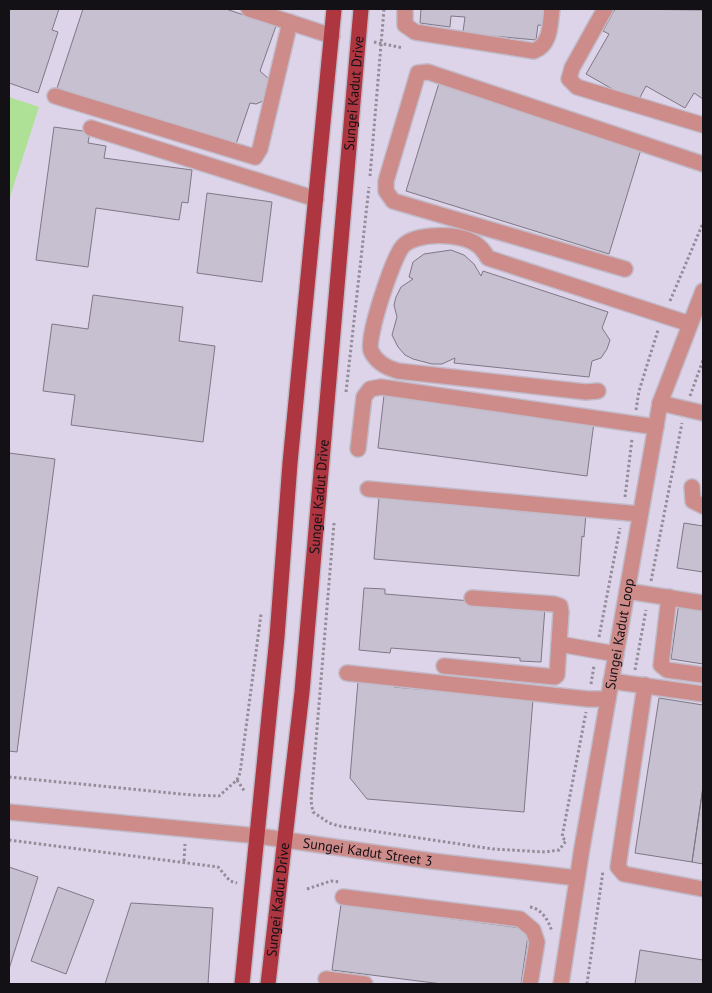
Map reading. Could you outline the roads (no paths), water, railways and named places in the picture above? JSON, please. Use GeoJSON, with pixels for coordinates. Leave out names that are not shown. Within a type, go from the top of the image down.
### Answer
{"type":"FeatureCollection","features":[{"type":"Feature","properties":{"kind":"main road","name":"Sungei Kadut Drive"},"geometry":{"type":"LineString","coordinates":[[242,984],[258,836],[334,9]]}},
{"type":"Feature","properties":{"kind":"main road","name":"Sungei Kadut Drive"},"geometry":{"type":"LineString","coordinates":[[268,984],[306,644],[361,9]]}},
{"type":"Feature","properties":{"kind":"street"},"geometry":{"type":"LineString","coordinates":[[249,9],[332,36]]}},
{"type":"Feature","properties":{"kind":"street"},"geometry":{"type":"LineString","coordinates":[[405,9],[405,25],[415,32],[534,51],[540,49],[549,35],[552,9]]}},
{"type":"Feature","properties":{"kind":"street"},"geometry":{"type":"LineString","coordinates":[[606,9],[572,68],[569,78],[572,83],[577,87],[703,125]]}},
{"type":"Feature","properties":{"kind":"street"},"geometry":{"type":"LineString","coordinates":[[56,96],[255,156],[260,149],[290,22]]}},
{"type":"Feature","properties":{"kind":"street"},"geometry":{"type":"LineString","coordinates":[[625,269],[393,201],[386,191],[386,181],[418,73],[428,72],[703,164]]}},
{"type":"Feature","properties":{"kind":"street"},"geometry":{"type":"LineString","coordinates":[[91,128],[316,199]]}},
{"type":"Feature","properties":{"kind":"street"},"geometry":{"type":"LineString","coordinates":[[598,391],[586,392],[398,371],[381,364],[371,351],[370,337],[394,260],[403,246],[427,236],[459,237],[475,243],[488,258],[690,324]]}},
{"type":"Feature","properties":{"kind":"street","name":"Sungei Kadut Loop"},"geometry":{"type":"LineString","coordinates":[[561,984],[577,878],[660,403],[703,291]]}},
{"type":"Feature","properties":{"kind":"street"},"geometry":{"type":"LineString","coordinates":[[358,449],[364,397],[370,389],[381,387],[656,427]]}},
{"type":"Feature","properties":{"kind":"street"},"geometry":{"type":"LineString","coordinates":[[660,403],[703,413]]}},
{"type":"Feature","properties":{"kind":"street"},"geometry":{"type":"LineString","coordinates":[[692,487],[694,501],[703,506]]}},
{"type":"Feature","properties":{"kind":"street"},"geometry":{"type":"LineString","coordinates":[[368,489],[640,514]]}},
{"type":"Feature","properties":{"kind":"street"},"geometry":{"type":"LineString","coordinates":[[627,591],[703,603]]}},
{"type":"Feature","properties":{"kind":"street"},"geometry":{"type":"LineString","coordinates":[[444,666],[555,677],[558,672],[562,612],[557,604],[472,598]]}},
{"type":"Feature","properties":{"kind":"street"},"geometry":{"type":"LineString","coordinates":[[669,598],[663,668],[703,675]]}},
{"type":"Feature","properties":{"kind":"street"},"geometry":{"type":"LineString","coordinates":[[559,644],[616,654]]}},
{"type":"Feature","properties":{"kind":"street"},"geometry":{"type":"LineString","coordinates":[[347,672],[588,699],[608,699]]}},
{"type":"Feature","properties":{"kind":"street"},"geometry":{"type":"LineString","coordinates":[[611,681],[703,694]]}},
{"type":"Feature","properties":{"kind":"street"},"geometry":{"type":"LineString","coordinates":[[645,685],[618,868],[624,874],[703,889]]}},
{"type":"Feature","properties":{"kind":"street","name":"Sungei Kadut Street 3"},"geometry":{"type":"LineString","coordinates":[[9,812],[284,839],[432,861],[577,878]]}},
{"type":"Feature","properties":{"kind":"street"},"geometry":{"type":"LineString","coordinates":[[343,897],[520,919],[533,930],[537,942],[530,984]]}},
{"type":"Feature","properties":{"kind":"street"},"geometry":{"type":"LineString","coordinates":[[326,979],[365,984]]}}]}
